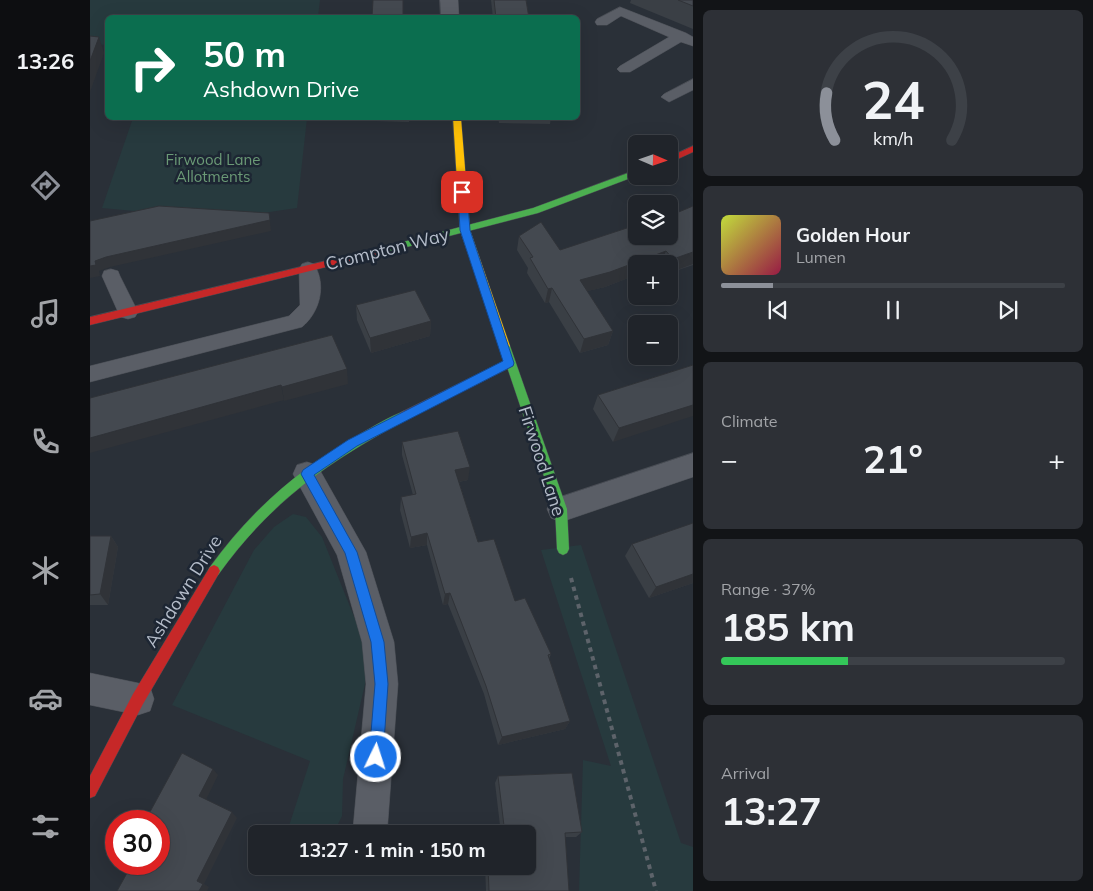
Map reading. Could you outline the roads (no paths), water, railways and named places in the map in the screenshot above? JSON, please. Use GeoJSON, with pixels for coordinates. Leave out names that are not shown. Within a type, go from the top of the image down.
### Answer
{"type":"FeatureCollection","features":[{"type":"Feature","properties":{"kind":"main road","name":"Firwood Lane"},"geometry":{"type":"LineString","coordinates":[[457,120],[465,230],[509,363],[561,508],[563,549]]}},
{"type":"Feature","properties":{"kind":"main road"},"geometry":{"type":"LineString","coordinates":[[678,156],[693,149]]}},
{"type":"Feature","properties":{"kind":"main road","name":"Crompton Way"},"geometry":{"type":"LineString","coordinates":[[90,321],[465,230],[535,211],[628,176]]}},
{"type":"Feature","properties":{"kind":"main road","name":"Ashdown Drive"},"geometry":{"type":"LineString","coordinates":[[90,791],[138,699],[206,583],[231,545],[262,512],[307,474],[352,443],[509,363]]}},
{"type":"Feature","properties":{"kind":"street"},"geometry":{"type":"LineString","coordinates":[[449,0],[450,15]]}},
{"type":"Feature","properties":{"kind":"street"},"geometry":{"type":"LineString","coordinates":[[561,508],[693,465]]}},
{"type":"Feature","properties":{"kind":"street"},"geometry":{"type":"LineString","coordinates":[[307,474],[350,552],[378,642],[382,684],[371,825]]}},
{"type":"Feature","properties":{"kind":"street"},"geometry":{"type":"LineString","coordinates":[[90,689],[138,699]]}},
{"type":"Feature","properties":{"kind":"lane"},"geometry":{"type":"LineString","coordinates":[[602,22],[620,11],[687,39]]}},
{"type":"Feature","properties":{"kind":"lane"},"geometry":{"type":"LineString","coordinates":[[625,69],[687,39]]}},
{"type":"Feature","properties":{"kind":"lane"},"geometry":{"type":"LineString","coordinates":[[669,97],[693,84]]}},
{"type":"Feature","properties":{"kind":"lane","name":"Crompton Way"},"geometry":{"type":"LineString","coordinates":[[90,374],[295,322],[306,314],[311,304],[308,269]]}},
{"type":"Feature","properties":{"kind":"lane"},"geometry":{"type":"LineString","coordinates":[[111,276],[128,312]]}},
{"type":"Feature","properties":{"kind":"park label","name":"Firwood Lane Allotments"},"geometry":{"type":"Point","coordinates":[213,168]}}]}
